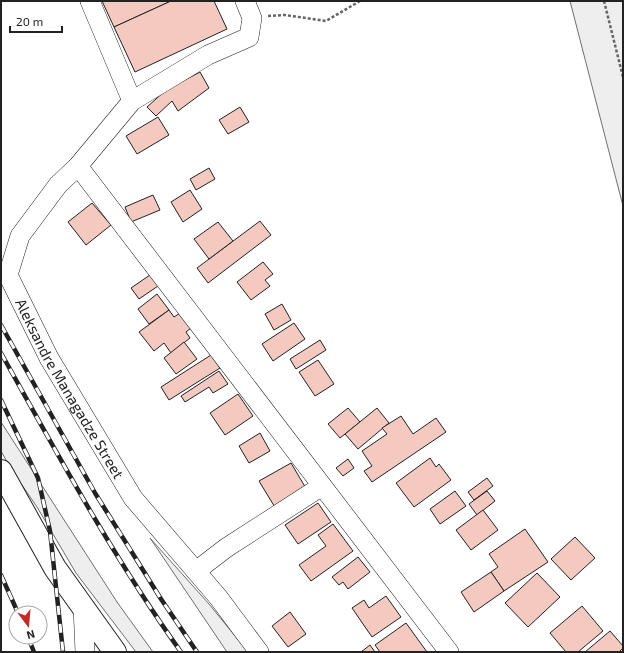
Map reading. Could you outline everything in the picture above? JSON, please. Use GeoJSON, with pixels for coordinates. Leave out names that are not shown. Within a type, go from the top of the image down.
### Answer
{"type":"FeatureCollection","features":[{"type":"Feature","properties":{"kind":"main road"},"geometry":{"type":"LineString","coordinates":[[1,471],[55,568],[115,652]]}},
{"type":"Feature","properties":{"kind":"street"},"geometry":{"type":"LineString","coordinates":[[90,1],[132,101]]}},
{"type":"Feature","properties":{"kind":"street","name":"Aleksandre Managadze Street"},"geometry":{"type":"LineString","coordinates":[[248,10],[249,37],[208,55],[132,101],[78,166],[58,185],[20,236],[8,275],[49,358],[133,498],[196,571],[259,652]]}},
{"type":"Feature","properties":{"kind":"street"},"geometry":{"type":"LineString","coordinates":[[78,166],[449,652]]}},
{"type":"Feature","properties":{"kind":"street"},"geometry":{"type":"LineString","coordinates":[[196,571],[226,548],[322,486]]}},
{"type":"Feature","properties":{"kind":"street"},"geometry":{"type":"LineString","coordinates":[[83,607],[85,652]]}},
{"type":"Feature","properties":{"kind":"path"},"geometry":{"type":"LineString","coordinates":[[248,10],[326,21],[360,1]]}},
{"type":"Feature","properties":{"kind":"path"},"geometry":{"type":"LineString","coordinates":[[604,1],[623,77]]}},
{"type":"Feature","properties":{"kind":"shaded area"},"geometry":{"type":"Polygon","coordinates":[[[570,1],[623,1],[623,206],[570,1]]]}},
{"type":"Feature","properties":{"kind":"shaded area"},"geometry":{"type":"Polygon","coordinates":[[[1,422],[117,602],[153,652],[136,652],[76,573],[37,507],[11,469],[1,451],[1,422]]]}},
{"type":"Feature","properties":{"kind":"shaded area"},"geometry":{"type":"Polygon","coordinates":[[[150,538],[209,604],[248,652],[227,652],[150,538]]]}},
{"type":"Feature","properties":{"kind":"building"},"geometry":{"type":"Polygon","coordinates":[[[102,1],[171,1],[114,27],[102,1]]]}},
{"type":"Feature","properties":{"kind":"building"},"geometry":{"type":"Polygon","coordinates":[[[171,1],[214,1],[227,29],[135,72],[114,27],[171,1]]]}},
{"type":"Feature","properties":{"kind":"building"},"geometry":{"type":"Polygon","coordinates":[[[200,72],[209,88],[178,111],[172,101],[156,116],[147,107],[166,90],[200,72]]]}},
{"type":"Feature","properties":{"kind":"building"},"geometry":{"type":"Polygon","coordinates":[[[240,107],[249,122],[228,134],[219,120],[240,107]]]}},
{"type":"Feature","properties":{"kind":"building"},"geometry":{"type":"Polygon","coordinates":[[[158,117],[169,135],[137,154],[126,136],[158,117]]]}},
{"type":"Feature","properties":{"kind":"building"},"geometry":{"type":"Polygon","coordinates":[[[209,168],[215,179],[196,190],[190,179],[209,168]]]}},
{"type":"Feature","properties":{"kind":"building"},"geometry":{"type":"Polygon","coordinates":[[[190,190],[202,209],[183,222],[171,202],[190,190]]]}},
{"type":"Feature","properties":{"kind":"building"},"geometry":{"type":"Polygon","coordinates":[[[153,195],[160,210],[131,222],[125,207],[153,195]]]}},
{"type":"Feature","properties":{"kind":"building"},"geometry":{"type":"Polygon","coordinates":[[[92,203],[111,225],[86,245],[68,222],[92,203]]]}},
{"type":"Feature","properties":{"kind":"building"},"geometry":{"type":"Polygon","coordinates":[[[260,221],[271,235],[208,283],[197,268],[260,221]]]}},
{"type":"Feature","properties":{"kind":"building"},"geometry":{"type":"Polygon","coordinates":[[[218,222],[233,241],[209,259],[194,239],[218,222]]]}},
{"type":"Feature","properties":{"kind":"building"},"geometry":{"type":"Polygon","coordinates":[[[263,262],[273,274],[265,280],[270,286],[251,300],[237,282],[263,262]]]}},
{"type":"Feature","properties":{"kind":"building"},"geometry":{"type":"Polygon","coordinates":[[[150,275],[158,286],[139,299],[131,288],[150,275]]]}},
{"type":"Feature","properties":{"kind":"building"},"geometry":{"type":"Polygon","coordinates":[[[157,294],[169,310],[149,324],[138,309],[157,294]]]}},
{"type":"Feature","properties":{"kind":"building"},"geometry":{"type":"Polygon","coordinates":[[[282,304],[291,320],[274,330],[265,314],[282,304]]]}},
{"type":"Feature","properties":{"kind":"building"},"geometry":{"type":"Polygon","coordinates":[[[169,310],[174,317],[180,313],[191,328],[186,332],[190,338],[171,353],[164,343],[154,351],[139,332],[169,310]]]}},
{"type":"Feature","properties":{"kind":"building"},"geometry":{"type":"Polygon","coordinates":[[[294,323],[305,339],[273,361],[262,344],[294,323]]]}},
{"type":"Feature","properties":{"kind":"building"},"geometry":{"type":"Polygon","coordinates":[[[320,340],[326,350],[296,369],[290,359],[320,340]]]}},
{"type":"Feature","properties":{"kind":"building"},"geometry":{"type":"Polygon","coordinates":[[[184,342],[197,359],[176,374],[164,358],[184,342]]]}},
{"type":"Feature","properties":{"kind":"building"},"geometry":{"type":"Polygon","coordinates":[[[211,355],[220,368],[169,400],[161,387],[211,355]]]}},
{"type":"Feature","properties":{"kind":"building"},"geometry":{"type":"Polygon","coordinates":[[[318,360],[334,384],[315,396],[299,372],[318,360]]]}},
{"type":"Feature","properties":{"kind":"building"},"geometry":{"type":"Polygon","coordinates":[[[219,371],[228,384],[213,393],[209,387],[185,402],[181,396],[219,371]]]}},
{"type":"Feature","properties":{"kind":"building"},"geometry":{"type":"Polygon","coordinates":[[[238,394],[253,416],[225,435],[210,413],[238,394]]]}},
{"type":"Feature","properties":{"kind":"building"},"geometry":{"type":"Polygon","coordinates":[[[348,408],[360,422],[340,438],[328,424],[348,408]]]}},
{"type":"Feature","properties":{"kind":"building"},"geometry":{"type":"Polygon","coordinates":[[[377,408],[389,423],[358,449],[345,434],[377,408]]]}},
{"type":"Feature","properties":{"kind":"building"},"geometry":{"type":"Polygon","coordinates":[[[401,416],[413,434],[436,418],[446,432],[372,482],[364,471],[372,466],[362,451],[387,434],[382,428],[401,416]]]}},
{"type":"Feature","properties":{"kind":"building"},"geometry":{"type":"Polygon","coordinates":[[[260,433],[270,451],[249,463],[239,446],[260,433]]]}},
{"type":"Feature","properties":{"kind":"building"},"geometry":{"type":"Polygon","coordinates":[[[430,458],[436,467],[439,464],[451,480],[414,507],[396,483],[430,458]]]}},
{"type":"Feature","properties":{"kind":"building"},"geometry":{"type":"Polygon","coordinates":[[[348,459],[354,468],[343,476],[336,468],[348,459]]]}},
{"type":"Feature","properties":{"kind":"building"},"geometry":{"type":"Polygon","coordinates":[[[291,463],[307,490],[276,509],[259,481],[291,463]]]}},
{"type":"Feature","properties":{"kind":"building"},"geometry":{"type":"Polygon","coordinates":[[[487,478],[493,486],[474,500],[468,492],[487,478]]]}},
{"type":"Feature","properties":{"kind":"building"},"geometry":{"type":"Polygon","coordinates":[[[455,491],[466,506],[440,524],[430,509],[455,491]]]}},
{"type":"Feature","properties":{"kind":"building"},"geometry":{"type":"Polygon","coordinates":[[[487,491],[495,501],[477,515],[469,504],[487,491]]]}},
{"type":"Feature","properties":{"kind":"building"},"geometry":{"type":"Polygon","coordinates":[[[318,503],[331,522],[298,544],[285,525],[318,503]]]}},
{"type":"Feature","properties":{"kind":"building"},"geometry":{"type":"Polygon","coordinates":[[[483,510],[498,530],[471,550],[456,530],[483,510]]]}},
{"type":"Feature","properties":{"kind":"building"},"geometry":{"type":"Polygon","coordinates":[[[333,524],[353,551],[311,581],[299,565],[326,546],[318,535],[333,524]]]}},
{"type":"Feature","properties":{"kind":"building"},"geometry":{"type":"Polygon","coordinates":[[[525,529],[548,562],[504,591],[491,572],[498,567],[489,554],[525,529]]]}},
{"type":"Feature","properties":{"kind":"building"},"geometry":{"type":"Polygon","coordinates":[[[575,537],[595,558],[571,580],[551,559],[575,537]]]}},
{"type":"Feature","properties":{"kind":"building"},"geometry":{"type":"Polygon","coordinates":[[[358,557],[370,572],[348,589],[343,582],[339,585],[332,577],[358,557]]]}},
{"type":"Feature","properties":{"kind":"building"},"geometry":{"type":"Polygon","coordinates":[[[491,572],[504,591],[474,612],[461,592],[491,572]]]}},
{"type":"Feature","properties":{"kind":"building"},"geometry":{"type":"Polygon","coordinates":[[[537,573],[560,597],[528,627],[505,603],[537,573]]]}},
{"type":"Feature","properties":{"kind":"building"},"geometry":{"type":"Polygon","coordinates":[[[386,596],[401,617],[372,637],[352,608],[364,600],[369,608],[386,596]]]}},
{"type":"Feature","properties":{"kind":"building"},"geometry":{"type":"Polygon","coordinates":[[[582,606],[603,631],[578,652],[566,652],[550,633],[582,606]]]}},
{"type":"Feature","properties":{"kind":"building"},"geometry":{"type":"Polygon","coordinates":[[[290,612],[306,634],[288,647],[272,626],[290,612]]]}},
{"type":"Feature","properties":{"kind":"building"},"geometry":{"type":"Polygon","coordinates":[[[406,623],[427,652],[380,652],[375,645],[406,623]]]}},
{"type":"Feature","properties":{"kind":"building"},"geometry":{"type":"Polygon","coordinates":[[[610,631],[623,646],[619,652],[585,652],[610,631]]]}},
{"type":"Feature","properties":{"kind":"building"},"geometry":{"type":"Polygon","coordinates":[[[370,645],[375,652],[361,652],[370,645]]]}},
{"type":"Feature","properties":{"kind":"railway"},"geometry":{"type":"LineString","coordinates":[[1,325],[95,493],[161,599],[197,652]]}},
{"type":"Feature","properties":{"kind":"railway"},"geometry":{"type":"LineString","coordinates":[[1,353],[109,543],[132,580],[181,652]]}},
{"type":"Feature","properties":{"kind":"railway"},"geometry":{"type":"LineString","coordinates":[[1,400],[38,478],[50,531],[63,652]]}},
{"type":"Feature","properties":{"kind":"railway"},"geometry":{"type":"LineString","coordinates":[[1,575],[14,605]]}},
{"type":"Feature","properties":{"kind":"railway"},"geometry":{"type":"LineString","coordinates":[[31,645],[34,652]]}}]}
